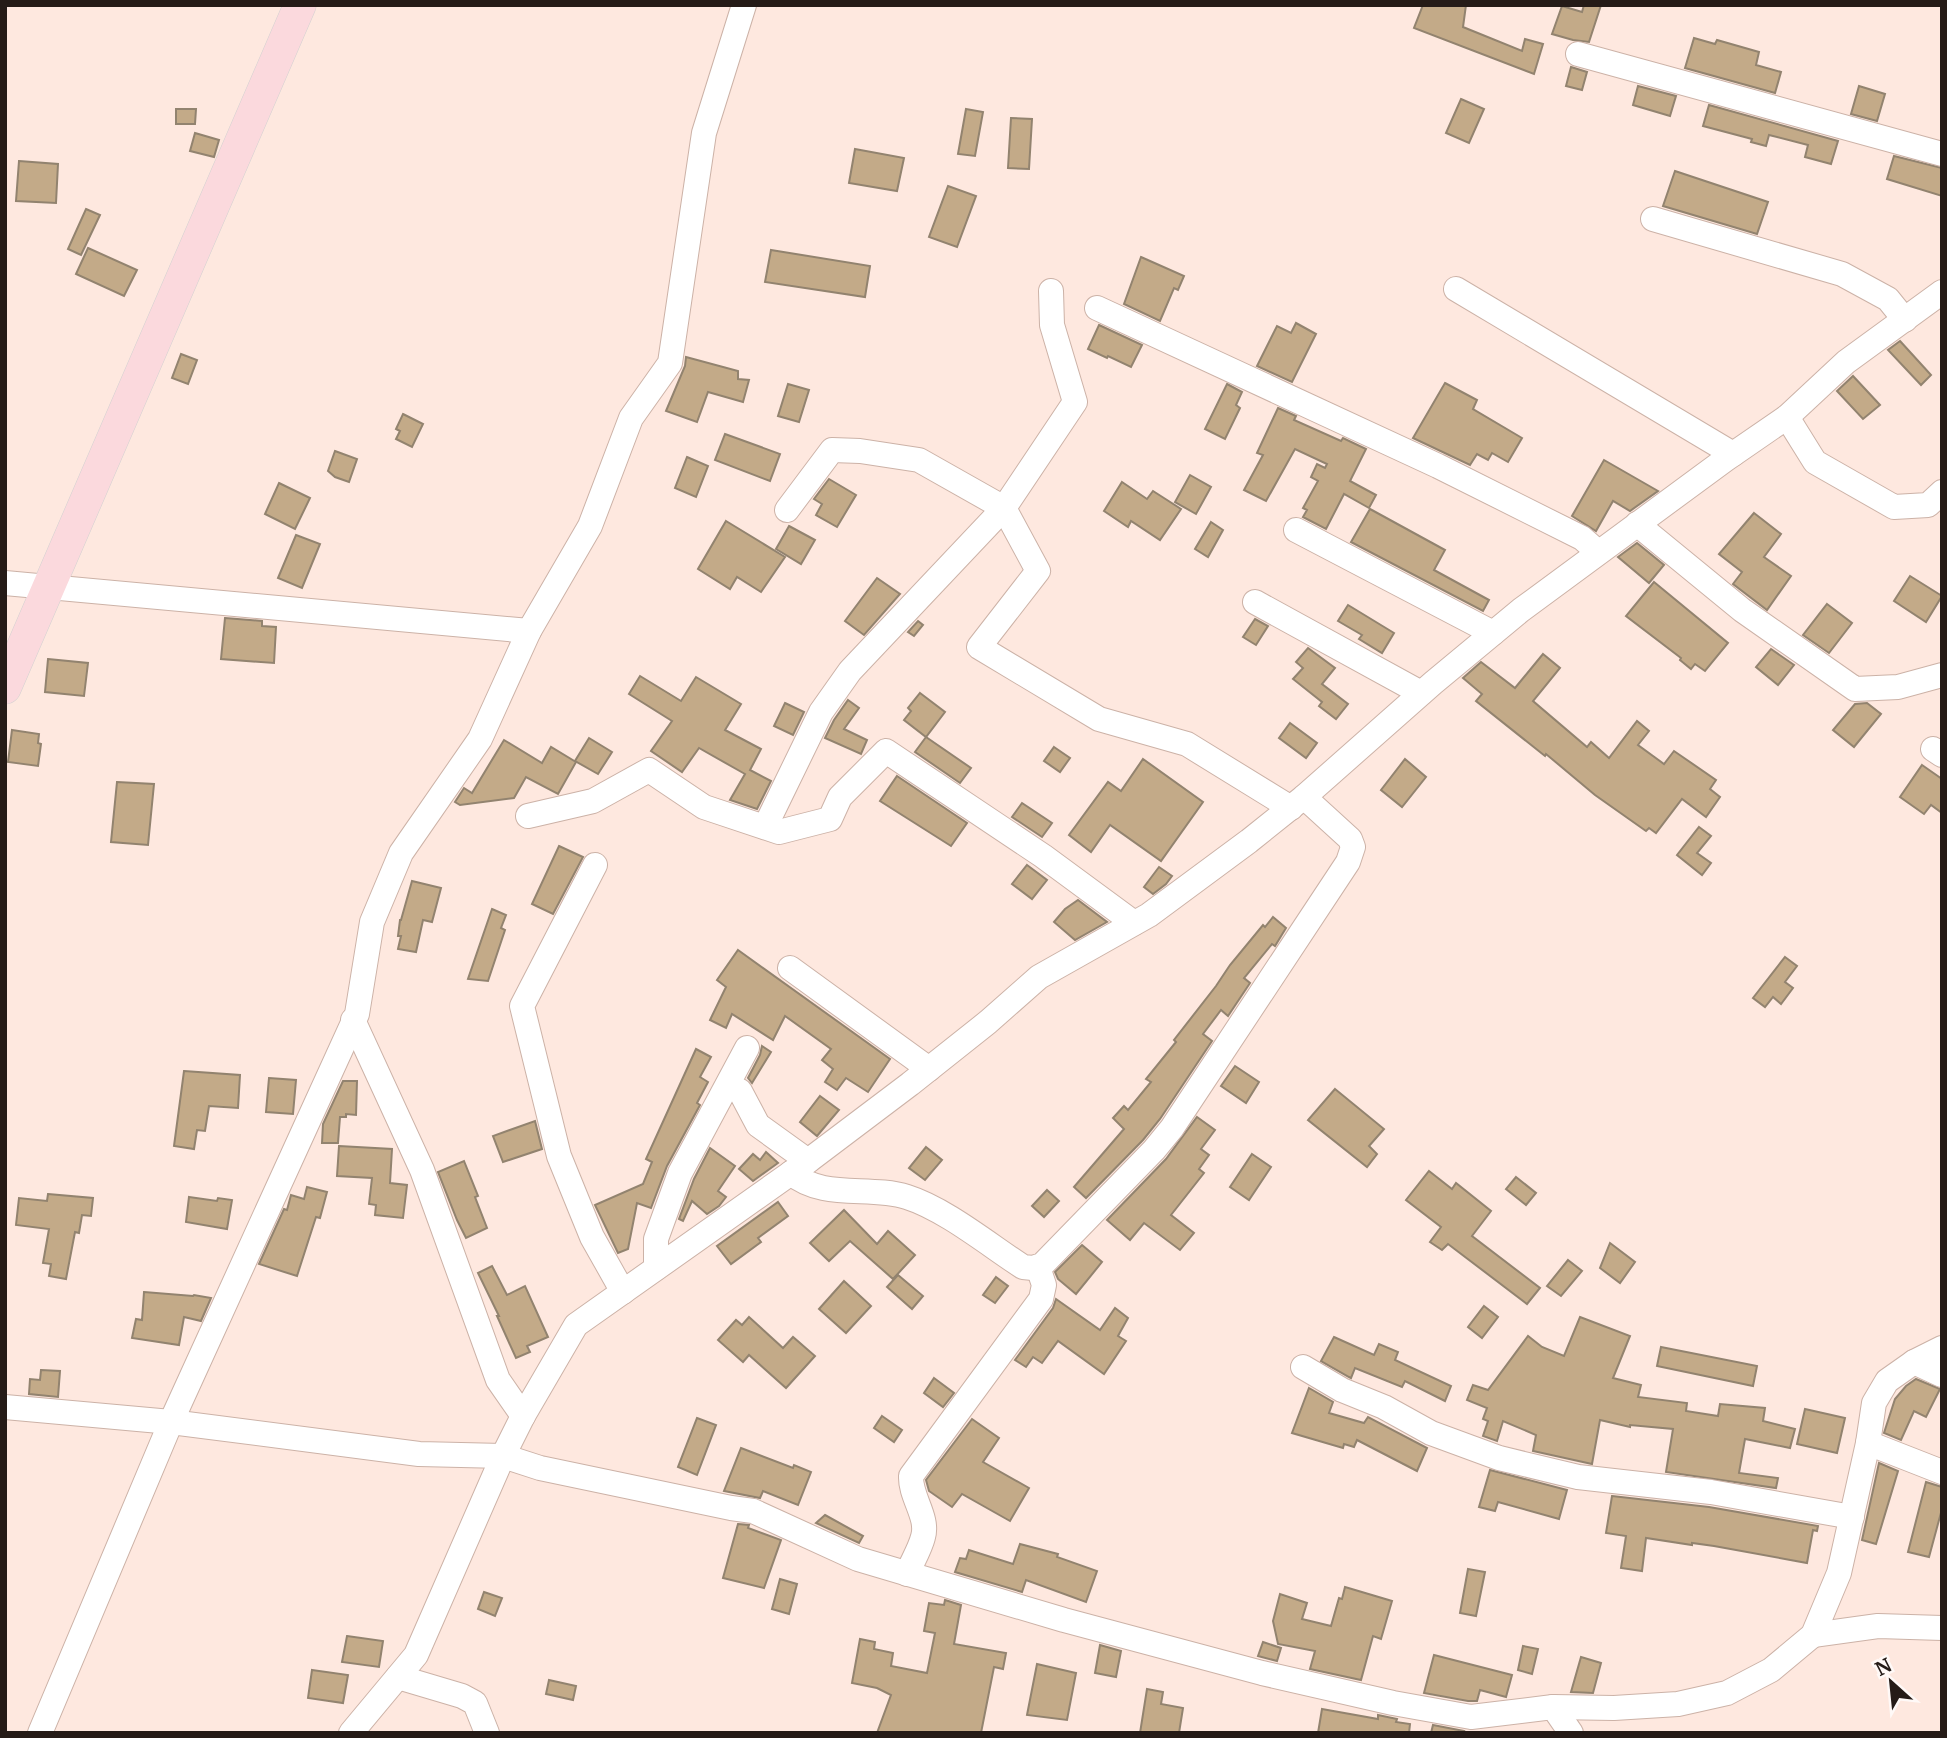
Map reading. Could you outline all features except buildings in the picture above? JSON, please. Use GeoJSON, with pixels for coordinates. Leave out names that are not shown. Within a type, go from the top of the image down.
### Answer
{"type":"FeatureCollection","features":[{"type":"Feature","properties":{"kind":"main road"},"geometry":{"type":"LineString","coordinates":[[5,688],[300,5]]}},
{"type":"Feature","properties":{"kind":"street"},"geometry":{"type":"LineString","coordinates":[[40,1733],[171,1422],[357,1014],[372,922],[401,853],[480,739],[528,631],[590,526],[631,418],[670,363],[704,133],[744,5]]}},
{"type":"Feature","properties":{"kind":"street"},"geometry":{"type":"LineString","coordinates":[[1578,54],[1942,154]]}},
{"type":"Feature","properties":{"kind":"street"},"geometry":{"type":"LineString","coordinates":[[1653,219],[1842,274],[1888,299],[1905,320]]}},
{"type":"Feature","properties":{"kind":"street"},"geometry":{"type":"LineString","coordinates":[[1456,289],[1733,454]]}},
{"type":"Feature","properties":{"kind":"street"},"geometry":{"type":"LineString","coordinates":[[765,827],[821,712],[850,671],[1004,508],[1075,402],[1052,325],[1051,291]]}},
{"type":"Feature","properties":{"kind":"street"},"geometry":{"type":"LineString","coordinates":[[351,1733],[416,1655],[503,1456],[576,1325],[800,1167],[929,1069],[1039,977],[1149,915],[1298,802],[1493,633],[1598,552],[1787,417],[1846,362],[1942,292]]}},
{"type":"Feature","properties":{"kind":"street"},"geometry":{"type":"LineString","coordinates":[[1097,308],[1438,466],[1583,538],[1598,552]]}},
{"type":"Feature","properties":{"kind":"street"},"geometry":{"type":"LineString","coordinates":[[1787,417],[1815,462],[1894,507],[1928,505],[1942,492]]}},
{"type":"Feature","properties":{"kind":"street"},"geometry":{"type":"LineString","coordinates":[[729,1085],[740,1091],[758,1125],[800,1167],[813,1186],[884,1192],[907,1197],[936,1211],[1023,1267],[1038,1267],[1172,1128],[1348,862],[1353,847],[1350,839],[1298,802],[1187,744],[1099,719],[979,647],[1038,571],[1004,508],[919,460],[860,451],[832,450],[786,510]]}},
{"type":"Feature","properties":{"kind":"street"},"geometry":{"type":"LineString","coordinates":[[1637,524],[1742,610],[1855,689],[1898,687],[1942,675]]}},
{"type":"Feature","properties":{"kind":"street"},"geometry":{"type":"LineString","coordinates":[[1296,530],[1493,633]]}},
{"type":"Feature","properties":{"kind":"street"},"geometry":{"type":"LineString","coordinates":[[5,583],[528,631]]}},
{"type":"Feature","properties":{"kind":"street"},"geometry":{"type":"LineString","coordinates":[[1255,602],[1421,693]]}},
{"type":"Feature","properties":{"kind":"street"},"geometry":{"type":"LineString","coordinates":[[528,816],[593,802],[649,770],[704,807],[779,832],[830,819],[840,797],[886,751],[1043,856],[1134,923]]}},
{"type":"Feature","properties":{"kind":"street"},"geometry":{"type":"LineString","coordinates":[[595,865],[522,1006],[559,1157],[592,1237],[623,1292]]}},
{"type":"Feature","properties":{"kind":"street"},"geometry":{"type":"LineString","coordinates":[[790,968],[929,1069]]}},
{"type":"Feature","properties":{"kind":"street"},"geometry":{"type":"LineString","coordinates":[[354,1020],[422,1170],[498,1380],[523,1416]]}},
{"type":"Feature","properties":{"kind":"street"},"geometry":{"type":"LineString","coordinates":[[656,1268],[656,1239],[680,1173],[747,1048]]}},
{"type":"Feature","properties":{"kind":"street"},"geometry":{"type":"LineString","coordinates":[[907,1574],[924,1536],[923,1524],[912,1491],[911,1476],[1041,1298],[1044,1285],[1038,1267]]}},
{"type":"Feature","properties":{"kind":"street"},"geometry":{"type":"LineString","coordinates":[[5,1407],[171,1422],[419,1454],[503,1456],[540,1468],[753,1511],[858,1559],[1065,1620],[1262,1673],[1393,1703],[1471,1717],[1553,1707],[1614,1708],[1678,1704],[1727,1693],[1771,1670],[1813,1634],[1839,1573],[1868,1443],[1874,1403],[1887,1381],[1914,1362],[1942,1348]]}},
{"type":"Feature","properties":{"kind":"street"},"geometry":{"type":"LineString","coordinates":[[1914,1362],[1942,1375]]}},
{"type":"Feature","properties":{"kind":"street"},"geometry":{"type":"LineString","coordinates":[[1303,1367],[1342,1390],[1384,1407],[1431,1433],[1499,1458],[1578,1478],[1712,1492],[1852,1517]]}},
{"type":"Feature","properties":{"kind":"street"},"geometry":{"type":"LineString","coordinates":[[1868,1443],[1942,1472]]}},
{"type":"Feature","properties":{"kind":"street"},"geometry":{"type":"LineString","coordinates":[[1813,1634],[1878,1626],[1942,1628]]}},
{"type":"Feature","properties":{"kind":"street"},"geometry":{"type":"LineString","coordinates":[[398,1677],[462,1696],[475,1703],[487,1733]]}},
{"type":"Feature","properties":{"kind":"street"},"geometry":{"type":"LineString","coordinates":[[1553,1707],[1571,1733]]}}]}
